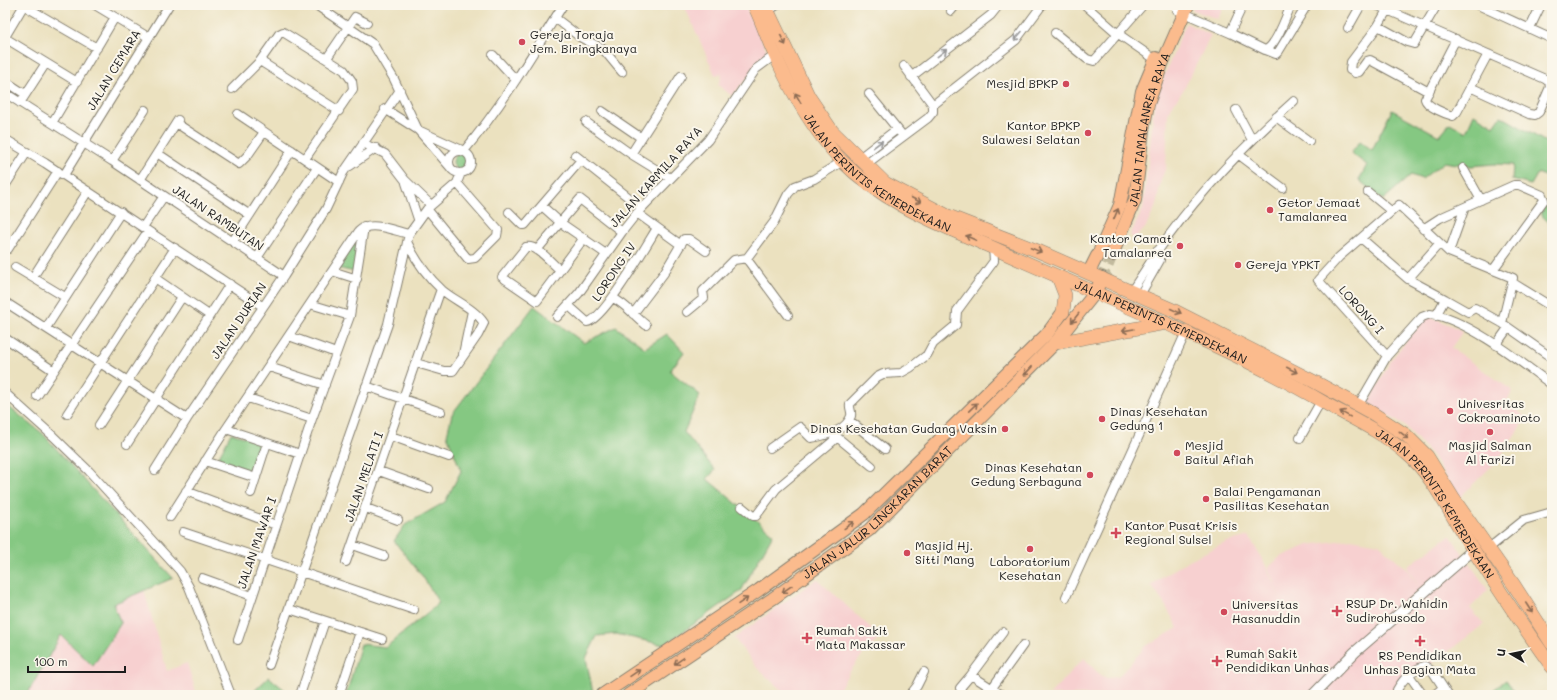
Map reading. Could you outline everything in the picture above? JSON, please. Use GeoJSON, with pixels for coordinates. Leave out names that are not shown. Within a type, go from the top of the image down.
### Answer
{"type":"FeatureCollection","features":[{"type":"Feature","properties":{"kind":"highway","name":"JALAN PERINTIS KEMERDEKAAN"},"geometry":{"type":"LineString","coordinates":[[754,5],[775,55],[807,114],[824,139],[843,162],[899,205],[929,221],[1241,357],[1365,425],[1405,452],[1422,469],[1501,595],[1552,667]]}},
{"type":"Feature","properties":{"kind":"highway","name":"JALAN PERINTIS KEMERDEKAAN"},"geometry":{"type":"LineString","coordinates":[[770,7],[809,97],[832,131],[885,183],[927,206],[1089,272],[1230,338],[1372,413],[1406,435],[1427,456],[1453,498],[1489,548],[1552,644]]}},
{"type":"Feature","properties":{"kind":"highway"},"geometry":{"type":"LineString","coordinates":[[1082,288],[1089,272]]}},
{"type":"Feature","properties":{"kind":"highway"},"geometry":{"type":"LineString","coordinates":[[1058,277],[1065,295],[1063,312]]}},
{"type":"Feature","properties":{"kind":"highway"},"geometry":{"type":"LineString","coordinates":[[1099,295],[1105,280]]}},
{"type":"Feature","properties":{"kind":"highway"},"geometry":{"type":"LineString","coordinates":[[1055,343],[1166,323]]}},
{"type":"Feature","properties":{"kind":"highway"},"geometry":{"type":"LineString","coordinates":[[1365,425],[1372,413]]}},
{"type":"Feature","properties":{"kind":"highway"},"geometry":{"type":"LineString","coordinates":[[1501,595],[1514,585]]}},
{"type":"Feature","properties":{"kind":"main road","name":"JALAN TAMALANREA RAYA"},"geometry":{"type":"LineString","coordinates":[[1089,272],[1120,205],[1156,60],[1182,8]]}},
{"type":"Feature","properties":{"kind":"main road","name":"JALAN TAMALANREA RAYA"},"geometry":{"type":"LineString","coordinates":[[1112,255],[1134,200],[1147,92],[1182,8]]}},
{"type":"Feature","properties":{"kind":"main road","name":"JALAN JALUR LINGKARAN BARAT"},"geometry":{"type":"LineString","coordinates":[[628,695],[772,599],[869,530],[1055,343],[1099,295]]}},
{"type":"Feature","properties":{"kind":"main road","name":"JALAN JALUR LINGKARAN BARAT"},"geometry":{"type":"LineString","coordinates":[[602,695],[759,590],[864,514],[1047,334],[1063,312]]}},
{"type":"Feature","properties":{"kind":"street"},"geometry":{"type":"LineString","coordinates":[[77,82],[5,37],[24,5],[97,48]]}},
{"type":"Feature","properties":{"kind":"street"},"geometry":{"type":"LineString","coordinates":[[95,5],[148,37]]}},
{"type":"Feature","properties":{"kind":"street"},"geometry":{"type":"LineString","coordinates":[[450,167],[449,161],[451,155],[456,151],[464,151],[481,131],[538,49],[554,18],[563,5]]}},
{"type":"Feature","properties":{"kind":"street"},"geometry":{"type":"LineString","coordinates":[[911,76],[991,15],[999,5]]}},
{"type":"Feature","properties":{"kind":"street"},"geometry":{"type":"LineString","coordinates":[[862,162],[928,118],[933,112],[934,105],[1016,40],[1042,5]]}},
{"type":"Feature","properties":{"kind":"street"},"geometry":{"type":"LineString","coordinates":[[1085,5],[1117,33],[1156,60]]}},
{"type":"Feature","properties":{"kind":"street"},"geometry":{"type":"LineString","coordinates":[[1055,34],[1087,59],[1093,61],[1096,60],[1117,33],[1143,5]]}},
{"type":"Feature","properties":{"kind":"street"},"geometry":{"type":"LineString","coordinates":[[1230,33],[1244,5]]}},
{"type":"Feature","properties":{"kind":"street"},"geometry":{"type":"LineString","coordinates":[[1266,50],[1275,40],[1291,5]]}},
{"type":"Feature","properties":{"kind":"street"},"geometry":{"type":"LineString","coordinates":[[1182,8],[1230,33],[1276,54],[1307,5]]}},
{"type":"Feature","properties":{"kind":"street"},"geometry":{"type":"LineString","coordinates":[[1348,28],[1361,5]]}},
{"type":"Feature","properties":{"kind":"street"},"geometry":{"type":"LineString","coordinates":[[1376,5],[1456,39],[1548,81],[1550,86],[1538,112],[1535,115],[1529,114],[1470,87]]}},
{"type":"Feature","properties":{"kind":"street"},"geometry":{"type":"LineString","coordinates":[[1378,26],[1412,44],[1416,43],[1437,5]]}},
{"type":"Feature","properties":{"kind":"street"},"geometry":{"type":"LineString","coordinates":[[1478,5],[1490,8],[1552,39]]}},
{"type":"Feature","properties":{"kind":"street"},"geometry":{"type":"LineString","coordinates":[[1533,30],[1541,5]]}},
{"type":"Feature","properties":{"kind":"street","name":"JALAN CEMARA"},"geometry":{"type":"LineString","coordinates":[[8,248],[84,143],[168,6]]}},
{"type":"Feature","properties":{"kind":"street"},"geometry":{"type":"LineString","coordinates":[[317,6],[349,26],[373,44],[400,90],[418,130],[450,167],[461,173],[468,170],[471,163],[470,156],[464,151],[418,130],[385,109]]}},
{"type":"Feature","properties":{"kind":"street"},"geometry":{"type":"LineString","coordinates":[[1387,10],[1378,26],[1351,62],[1350,70],[1355,73],[1359,72],[1367,61],[1372,61],[1429,92]]}},
{"type":"Feature","properties":{"kind":"street"},"geometry":{"type":"LineString","coordinates":[[327,58],[356,16],[367,23]]}},
{"type":"Feature","properties":{"kind":"street"},"geometry":{"type":"LineString","coordinates":[[52,123],[115,17]]}},
{"type":"Feature","properties":{"kind":"street"},"geometry":{"type":"LineString","coordinates":[[554,18],[580,37],[603,49],[622,72]]}},
{"type":"Feature","properties":{"kind":"street"},"geometry":{"type":"LineString","coordinates":[[232,89],[260,61],[278,34],[284,32],[344,70],[353,83],[352,91],[305,159]]}},
{"type":"Feature","properties":{"kind":"street"},"geometry":{"type":"LineString","coordinates":[[1456,39],[1426,98],[1426,102],[1453,116],[1458,112],[1488,54]]}},
{"type":"Feature","properties":{"kind":"street"},"geometry":{"type":"LineString","coordinates":[[493,55],[516,80]]}},
{"type":"Feature","properties":{"kind":"street","name":"JALAN KARMILA RAYA"},"geometry":{"type":"LineString","coordinates":[[557,318],[587,283],[606,254],[640,210],[708,140],[756,69],[775,55]]}},
{"type":"Feature","properties":{"kind":"street"},"geometry":{"type":"LineString","coordinates":[[260,61],[339,110]]}},
{"type":"Feature","properties":{"kind":"street"},"geometry":{"type":"LineString","coordinates":[[20,103],[46,62]]}},
{"type":"Feature","properties":{"kind":"street"},"geometry":{"type":"LineString","coordinates":[[904,66],[934,105]]}},
{"type":"Feature","properties":{"kind":"street"},"geometry":{"type":"LineString","coordinates":[[631,154],[640,137],[681,76]]}},
{"type":"Feature","properties":{"kind":"street"},"geometry":{"type":"LineString","coordinates":[[5,81],[25,94]]}},
{"type":"Feature","properties":{"kind":"street","name":"JALAN DURIAN"},"geometry":{"type":"LineString","coordinates":[[155,470],[262,306],[284,276],[326,209],[338,182],[385,109],[400,90]]}},
{"type":"Feature","properties":{"kind":"street","name":"JALAN RAMBUTAN"},"geometry":{"type":"LineString","coordinates":[[5,93],[112,161],[284,276]]}},
{"type":"Feature","properties":{"kind":"street"},"geometry":{"type":"LineString","coordinates":[[869,94],[903,136]]}},
{"type":"Feature","properties":{"kind":"street"},"geometry":{"type":"LineString","coordinates":[[1136,294],[1160,259],[1158,251],[1218,175],[1252,140],[1294,101]]}},
{"type":"Feature","properties":{"kind":"street"},"geometry":{"type":"LineString","coordinates":[[112,161],[145,110]]}},
{"type":"Feature","properties":{"kind":"street"},"geometry":{"type":"LineString","coordinates":[[1236,110],[1252,140]]}},
{"type":"Feature","properties":{"kind":"street"},"geometry":{"type":"LineString","coordinates":[[602,111],[640,137]]}},
{"type":"Feature","properties":{"kind":"street"},"geometry":{"type":"LineString","coordinates":[[238,114],[338,182]]}},
{"type":"Feature","properties":{"kind":"street"},"geometry":{"type":"LineString","coordinates":[[1276,117],[1309,141]]}},
{"type":"Feature","properties":{"kind":"street"},"geometry":{"type":"LineString","coordinates":[[140,180],[177,121],[239,164],[248,156],[264,132]]}},
{"type":"Feature","properties":{"kind":"street"},"geometry":{"type":"LineString","coordinates":[[586,122],[631,154],[670,178]]}},
{"type":"Feature","properties":{"kind":"street"},"geometry":{"type":"LineString","coordinates":[[862,162],[897,129]]}},
{"type":"Feature","properties":{"kind":"street"},"geometry":{"type":"LineString","coordinates":[[5,139],[61,173],[262,306]]}},
{"type":"Feature","properties":{"kind":"street"},"geometry":{"type":"LineString","coordinates":[[363,143],[376,148],[385,154],[429,207],[469,259],[474,258],[497,236],[498,230],[457,183]]}},
{"type":"Feature","properties":{"kind":"street"},"geometry":{"type":"LineString","coordinates":[[347,168],[376,148]]}},
{"type":"Feature","properties":{"kind":"street"},"geometry":{"type":"LineString","coordinates":[[233,241],[292,150]]}},
{"type":"Feature","properties":{"kind":"street"},"geometry":{"type":"LineString","coordinates":[[5,186],[27,152]]}},
{"type":"Feature","properties":{"kind":"street"},"geometry":{"type":"LineString","coordinates":[[157,153],[250,215]]}},
{"type":"Feature","properties":{"kind":"street"},"geometry":{"type":"LineString","coordinates":[[1238,154],[1283,188]]}},
{"type":"Feature","properties":{"kind":"street"},"geometry":{"type":"LineString","coordinates":[[509,212],[524,225],[542,206],[578,157],[640,210],[657,228],[681,245]]}},
{"type":"Feature","properties":{"kind":"street"},"geometry":{"type":"LineString","coordinates":[[687,312],[704,298],[703,291],[734,260],[746,258],[769,230],[788,194],[795,186],[814,179],[843,162]]}},
{"type":"Feature","properties":{"kind":"street"},"geometry":{"type":"LineString","coordinates":[[257,258],[317,168]]}},
{"type":"Feature","properties":{"kind":"street"},"geometry":{"type":"LineString","coordinates":[[1463,168],[1481,200]]}},
{"type":"Feature","properties":{"kind":"street"},"geometry":{"type":"LineString","coordinates":[[269,665],[390,317],[409,234],[429,207],[457,183],[461,173]]}},
{"type":"Feature","properties":{"kind":"street"},"geometry":{"type":"LineString","coordinates":[[406,180],[418,220]]}},
{"type":"Feature","properties":{"kind":"street"},"geometry":{"type":"LineString","coordinates":[[1423,229],[1440,218],[1517,185],[1544,196],[1544,200],[1493,270]]}},
{"type":"Feature","properties":{"kind":"street"},"geometry":{"type":"LineString","coordinates":[[33,277],[88,191]]}},
{"type":"Feature","properties":{"kind":"street"},"geometry":{"type":"LineString","coordinates":[[1368,192],[1391,211]]}},
{"type":"Feature","properties":{"kind":"street"},"geometry":{"type":"LineString","coordinates":[[37,396],[146,229],[164,196]]}},
{"type":"Feature","properties":{"kind":"street"},"geometry":{"type":"LineString","coordinates":[[537,250],[580,199],[622,232]]}},
{"type":"Feature","properties":{"kind":"street"},"geometry":{"type":"LineString","coordinates":[[1496,345],[1505,326],[1513,283],[1511,277],[1449,252],[1399,205],[1361,238],[1408,279],[1468,312],[1474,308],[1505,326],[1552,358]]}},
{"type":"Feature","properties":{"kind":"street"},"geometry":{"type":"LineString","coordinates":[[542,206],[561,223],[606,254]]}},
{"type":"Feature","properties":{"kind":"street"},"geometry":{"type":"LineString","coordinates":[[1449,252],[1465,207]]}},
{"type":"Feature","properties":{"kind":"street"},"geometry":{"type":"LineString","coordinates":[[46,328],[121,212]]}},
{"type":"Feature","properties":{"kind":"street"},"geometry":{"type":"LineString","coordinates":[[170,517],[226,429],[357,234],[364,227],[373,227],[409,234]]}},
{"type":"Feature","properties":{"kind":"street","name":"JALAN MAWAR I"},"geometry":{"type":"LineString","coordinates":[[238,640],[312,419],[350,316],[364,227]]}},
{"type":"Feature","properties":{"kind":"street","name":"LORONG IV"},"geometry":{"type":"LineString","coordinates":[[568,305],[587,322],[590,322],[599,315],[613,298],[657,228]]}},
{"type":"Feature","properties":{"kind":"street"},"geometry":{"type":"LineString","coordinates":[[560,270],[537,250],[526,247],[502,277],[538,301],[584,238]]}},
{"type":"Feature","properties":{"kind":"street","name":"LORONG I"},"geometry":{"type":"LineString","coordinates":[[1361,238],[1339,257],[1318,280],[1387,356]]}},
{"type":"Feature","properties":{"kind":"street"},"geometry":{"type":"LineString","coordinates":[[633,314],[664,274],[684,239],[689,239],[706,251]]}},
{"type":"Feature","properties":{"kind":"street"},"geometry":{"type":"LineString","coordinates":[[407,242],[414,256],[441,289],[472,311],[483,321],[484,325],[455,370],[450,372],[416,363]]}},
{"type":"Feature","properties":{"kind":"street"},"geometry":{"type":"LineString","coordinates":[[1408,279],[1439,244]]}},
{"type":"Feature","properties":{"kind":"street"},"geometry":{"type":"LineString","coordinates":[[67,414],[174,248]]}},
{"type":"Feature","properties":{"kind":"street"},"geometry":{"type":"LineString","coordinates":[[742,507],[756,516],[776,489],[844,426],[849,420],[851,414],[850,404],[877,377],[883,374],[901,373],[926,356],[933,344],[955,326],[958,319],[957,311],[994,261],[993,248]]}},
{"type":"Feature","properties":{"kind":"street"},"geometry":{"type":"LineString","coordinates":[[401,271],[414,256]]}},
{"type":"Feature","properties":{"kind":"street"},"geometry":{"type":"LineString","coordinates":[[746,258],[788,315]]}},
{"type":"Feature","properties":{"kind":"street"},"geometry":{"type":"LineString","coordinates":[[15,267],[65,297]]}},
{"type":"Feature","properties":{"kind":"street"},"geometry":{"type":"LineString","coordinates":[[332,272],[357,279]]}},
{"type":"Feature","properties":{"kind":"street"},"geometry":{"type":"LineString","coordinates":[[156,278],[209,315]]}},
{"type":"Feature","properties":{"kind":"street"},"geometry":{"type":"LineString","coordinates":[[1513,283],[1552,307]]}},
{"type":"Feature","properties":{"kind":"street"},"geometry":{"type":"LineString","coordinates":[[127,444],[230,284]]}},
{"type":"Feature","properties":{"kind":"street","name":"JALAN MELATI I"},"geometry":{"type":"LineString","coordinates":[[346,562],[379,471],[441,289]]}},
{"type":"Feature","properties":{"kind":"street"},"geometry":{"type":"LineString","coordinates":[[99,425],[182,297]]}},
{"type":"Feature","properties":{"kind":"street"},"geometry":{"type":"LineString","coordinates":[[613,298],[629,308],[633,314],[646,325]]}},
{"type":"Feature","properties":{"kind":"street"},"geometry":{"type":"LineString","coordinates":[[1436,316],[1446,299]]}},
{"type":"Feature","properties":{"kind":"street"},"geometry":{"type":"LineString","coordinates":[[5,302],[187,419]]}},
{"type":"Feature","properties":{"kind":"street"},"geometry":{"type":"LineString","coordinates":[[310,304],[350,316]]}},
{"type":"Feature","properties":{"kind":"street"},"geometry":{"type":"LineString","coordinates":[[462,358],[472,311]]}},
{"type":"Feature","properties":{"kind":"street"},"geometry":{"type":"LineString","coordinates":[[1358,406],[1387,356],[1422,317],[1430,314],[1465,327],[1496,345],[1552,385]]}},
{"type":"Feature","properties":{"kind":"street"},"geometry":{"type":"LineString","coordinates":[[1066,597],[1186,332]]}},
{"type":"Feature","properties":{"kind":"street"},"geometry":{"type":"LineString","coordinates":[[289,336],[336,353]]}},
{"type":"Feature","properties":{"kind":"street"},"geometry":{"type":"LineString","coordinates":[[5,338],[54,371]]}},
{"type":"Feature","properties":{"kind":"street"},"geometry":{"type":"LineString","coordinates":[[269,367],[325,384]]}},
{"type":"Feature","properties":{"kind":"street"},"geometry":{"type":"LineString","coordinates":[[366,386],[441,412]]}},
{"type":"Feature","properties":{"kind":"street"},"geometry":{"type":"LineString","coordinates":[[5,393],[89,471],[180,571],[189,587],[231,695]]}},
{"type":"Feature","properties":{"kind":"street"},"geometry":{"type":"LineString","coordinates":[[248,398],[312,419]]}},
{"type":"Feature","properties":{"kind":"street"},"geometry":{"type":"LineString","coordinates":[[1300,438],[1321,401]]}},
{"type":"Feature","properties":{"kind":"street"},"geometry":{"type":"LineString","coordinates":[[849,420],[885,449]]}},
{"type":"Feature","properties":{"kind":"street"},"geometry":{"type":"LineString","coordinates":[[770,448],[800,427],[804,428],[811,438],[834,434],[872,466]]}},
{"type":"Feature","properties":{"kind":"street"},"geometry":{"type":"LineString","coordinates":[[226,429],[300,454]]}},
{"type":"Feature","properties":{"kind":"street"},"geometry":{"type":"LineString","coordinates":[[391,436],[449,457]]}},
{"type":"Feature","properties":{"kind":"street"},"geometry":{"type":"LineString","coordinates":[[251,493],[267,443]]}},
{"type":"Feature","properties":{"kind":"street"},"geometry":{"type":"LineString","coordinates":[[205,461],[256,478]]}},
{"type":"Feature","properties":{"kind":"street"},"geometry":{"type":"LineString","coordinates":[[379,471],[429,489]]}},
{"type":"Feature","properties":{"kind":"street"},"geometry":{"type":"LineString","coordinates":[[186,492],[276,525]]}},
{"type":"Feature","properties":{"kind":"street"},"geometry":{"type":"LineString","coordinates":[[366,508],[398,520]]}},
{"type":"Feature","properties":{"kind":"street"},"geometry":{"type":"LineString","coordinates":[[1489,548],[1524,520],[1552,512]]}},
{"type":"Feature","properties":{"kind":"street"},"geometry":{"type":"LineString","coordinates":[[183,532],[414,610]]}},
{"type":"Feature","properties":{"kind":"street"},"geometry":{"type":"LineString","coordinates":[[353,545],[384,556]]}},
{"type":"Feature","properties":{"kind":"street"},"geometry":{"type":"LineString","coordinates":[[1313,695],[1352,658],[1474,552]]}},
{"type":"Feature","properties":{"kind":"street"},"geometry":{"type":"LineString","coordinates":[[202,578],[252,596]]}},
{"type":"Feature","properties":{"kind":"street"},"geometry":{"type":"LineString","coordinates":[[289,609],[382,639]]}},
{"type":"Feature","properties":{"kind":"street"},"geometry":{"type":"LineString","coordinates":[[300,695],[325,621]]}},
{"type":"Feature","properties":{"kind":"street"},"geometry":{"type":"LineString","coordinates":[[339,695],[360,632]]}},
{"type":"Feature","properties":{"kind":"street"},"geometry":{"type":"LineString","coordinates":[[963,695],[960,688],[1002,632]]}},
{"type":"Feature","properties":{"kind":"street"},"geometry":{"type":"LineString","coordinates":[[992,688],[1023,645]]}},
{"type":"Feature","properties":{"kind":"street"},"geometry":{"type":"LineString","coordinates":[[1319,695],[1352,658]]}},
{"type":"Feature","properties":{"kind":"street"},"geometry":{"type":"LineString","coordinates":[[1400,695],[1397,690],[1409,675],[1416,669],[1426,666],[1433,672],[1448,695]]}},
{"type":"Feature","properties":{"kind":"street"},"geometry":{"type":"LineString","coordinates":[[910,695],[917,686],[924,672]]}},
{"type":"Feature","properties":{"kind":"street"},"geometry":{"type":"LineString","coordinates":[[971,675],[1002,695]]}},
{"type":"Feature","properties":{"kind":"street"},"geometry":{"type":"LineString","coordinates":[[1409,675],[1423,695]]}},
{"type":"Feature","properties":{"kind":"street"},"geometry":{"type":"LineString","coordinates":[[1434,695],[1443,688]]}},
{"type":"Feature","properties":{"kind":"shaded area"},"geometry":{"type":"Polygon","coordinates":[[[684,5],[745,5],[768,53],[732,96],[718,85],[722,74],[715,75],[684,5]]]}},
{"type":"Feature","properties":{"kind":"shaded area"},"geometry":{"type":"Polygon","coordinates":[[[1195,5],[1224,5],[1218,19],[1192,10],[1195,5]]]}},
{"type":"Feature","properties":{"kind":"shaded area"},"geometry":{"type":"Polygon","coordinates":[[[1186,23],[1211,35],[1184,89],[1168,112],[1166,167],[1161,180],[1156,206],[1146,227],[1135,239],[1130,235],[1143,209],[1155,98],[1186,23]]]}},
{"type":"Feature","properties":{"kind":"shaded area","name":"Univesritas Cokroaminoto"},"geometry":{"type":"Polygon","coordinates":[[[1427,315],[1463,331],[1451,348],[1513,391],[1507,401],[1526,418],[1498,460],[1458,499],[1432,455],[1405,426],[1368,403],[1391,360],[1427,315]]]}},
{"type":"Feature","properties":{"kind":"shaded area","name":"Universitas Hasanuddin"},"geometry":{"type":"Polygon","coordinates":[[[1450,535],[1488,590],[1470,608],[1484,624],[1429,666],[1423,661],[1390,691],[1350,683],[1391,692],[1393,695],[1049,695],[1084,658],[1100,675],[1107,678],[1118,677],[1146,646],[1178,628],[1165,605],[1151,585],[1187,561],[1227,542],[1249,536],[1267,568],[1283,605],[1268,568],[1280,557],[1308,545],[1351,539],[1379,544],[1407,569],[1419,587],[1407,567],[1450,535]]]}},
{"type":"Feature","properties":{"kind":"shaded area","name":"Rumah Sakit Mata Makassar"},"geometry":{"type":"Polygon","coordinates":[[[817,579],[881,637],[863,654],[848,674],[836,695],[787,695],[757,668],[734,638],[817,579]]]}},
{"type":"Feature","properties":{"kind":"shaded area"},"geometry":{"type":"Polygon","coordinates":[[[144,590],[167,671],[187,663],[197,695],[32,695],[29,691],[61,635],[93,665],[113,604],[144,590]]]}},
{"type":"Feature","properties":{"kind":"green space"},"geometry":{"type":"Polygon","coordinates":[[[1392,110],[1439,136],[1450,123],[1466,132],[1474,114],[1494,126],[1501,116],[1546,142],[1552,132],[1552,180],[1538,173],[1531,185],[1512,180],[1513,165],[1494,164],[1471,166],[1444,162],[1422,179],[1411,175],[1383,200],[1359,180],[1367,165],[1351,153],[1360,141],[1372,150],[1392,110]]]}},
{"type":"Feature","properties":{"kind":"green space"},"geometry":{"type":"Polygon","coordinates":[[[462,153],[468,156],[471,162],[468,168],[462,171],[456,168],[453,162],[456,156],[462,153]]]}},
{"type":"Feature","properties":{"kind":"green space"},"geometry":{"type":"Polygon","coordinates":[[[1552,197],[1552,225],[1540,214],[1552,197]]]}},
{"type":"Feature","properties":{"kind":"green space"},"geometry":{"type":"Polygon","coordinates":[[[361,234],[355,272],[337,268],[361,234]]]}},
{"type":"Feature","properties":{"kind":"green space"},"geometry":{"type":"Polygon","coordinates":[[[534,306],[584,343],[616,327],[645,348],[667,334],[684,352],[670,371],[700,395],[684,432],[715,470],[707,479],[773,534],[741,591],[664,645],[616,634],[597,636],[586,658],[593,693],[590,695],[346,695],[361,644],[386,647],[439,603],[423,577],[394,541],[405,525],[445,502],[461,471],[447,435],[452,414],[534,306]]]}},
{"type":"Feature","properties":{"kind":"green space"},"geometry":{"type":"Polygon","coordinates":[[[5,404],[42,433],[173,578],[113,604],[121,623],[93,666],[61,635],[29,691],[32,695],[5,695],[5,404]]]}},
{"type":"Feature","properties":{"kind":"green space"},"geometry":{"type":"Polygon","coordinates":[[[231,433],[263,443],[254,474],[217,460],[231,433]]]}},
{"type":"Feature","properties":{"kind":"green space"},"geometry":{"type":"Polygon","coordinates":[[[269,677],[286,691],[295,693],[295,695],[250,695],[269,677]]]}},
{"type":"Feature","properties":{"kind":"green space"},"geometry":{"type":"Polygon","coordinates":[[[1506,680],[1517,695],[1487,695],[1506,680]]]}},
{"type":"Feature","properties":{"kind":"tunnel"},"geometry":{"type":"LineString","coordinates":[[1109,281],[1104,274],[1112,255]]}},
{"type":"Feature","properties":{"kind":"place","name":"Gereja Toraja Jem. Biringkanaya"},"geometry":{"type":"Point","coordinates":[522,42]}},
{"type":"Feature","properties":{"kind":"place","name":"Mesjid BPKP"},"geometry":{"type":"Point","coordinates":[1066,84]}},
{"type":"Feature","properties":{"kind":"place","name":"Kantor BPKP Sulawesi Selatan"},"geometry":{"type":"Point","coordinates":[1088,133]}},
{"type":"Feature","properties":{"kind":"place","name":"Getor Jemaat Tamalanrea"},"geometry":{"type":"Point","coordinates":[1270,210]}},
{"type":"Feature","properties":{"kind":"place","name":"Kantor Camat Tamalanrea"},"geometry":{"type":"Point","coordinates":[1180,246]}},
{"type":"Feature","properties":{"kind":"place","name":"Gereja YPKT"},"geometry":{"type":"Point","coordinates":[1238,265]}},
{"type":"Feature","properties":{"kind":"place","name":"Univesritas Cokroaminoto"},"geometry":{"type":"Point","coordinates":[1450,411]}},
{"type":"Feature","properties":{"kind":"place","name":"Dinas Kesehatan Gedung 1"},"geometry":{"type":"Point","coordinates":[1102,419]}},
{"type":"Feature","properties":{"kind":"place","name":"Dinas Kesehatan Gudang Vaksin"},"geometry":{"type":"Point","coordinates":[1005,429]}},
{"type":"Feature","properties":{"kind":"place","name":"Masjid Salman Al Farizi"},"geometry":{"type":"Point","coordinates":[1490,432]}},
{"type":"Feature","properties":{"kind":"place","name":"Mesjid Baitul Afiah"},"geometry":{"type":"Point","coordinates":[1177,453]}},
{"type":"Feature","properties":{"kind":"place","name":"Dinas Kesehatan Gedung Serbaguna"},"geometry":{"type":"Point","coordinates":[1090,475]}},
{"type":"Feature","properties":{"kind":"place","name":"Balai Pengamanan Pasilitas Kesehatan"},"geometry":{"type":"Point","coordinates":[1206,499]}},
{"type":"Feature","properties":{"kind":"place","name":"Kantor Pusat Krisis Regional Sulsel"},"geometry":{"type":"Point","coordinates":[1116,533]}},
{"type":"Feature","properties":{"kind":"place","name":"Laboratorium Kesehatan"},"geometry":{"type":"Point","coordinates":[1030,549]}},
{"type":"Feature","properties":{"kind":"place","name":"Masjid Hj. Sitti Mang"},"geometry":{"type":"Point","coordinates":[907,553]}},
{"type":"Feature","properties":{"kind":"place","name":"RSUP Dr. Wahidin Sudirohusodo"},"geometry":{"type":"Point","coordinates":[1337,611]}},
{"type":"Feature","properties":{"kind":"place","name":"Universitas Hasanuddin"},"geometry":{"type":"Point","coordinates":[1224,612]}},
{"type":"Feature","properties":{"kind":"place","name":"Rumah Sakit Mata Makassar"},"geometry":{"type":"Point","coordinates":[807,638]}},
{"type":"Feature","properties":{"kind":"place","name":"RS Pendidikan Unhas Bagian Mata"},"geometry":{"type":"Point","coordinates":[1420,641]}},
{"type":"Feature","properties":{"kind":"place","name":"Rumah Sakit Pendidikan Unhas"},"geometry":{"type":"Point","coordinates":[1217,661]}}]}
